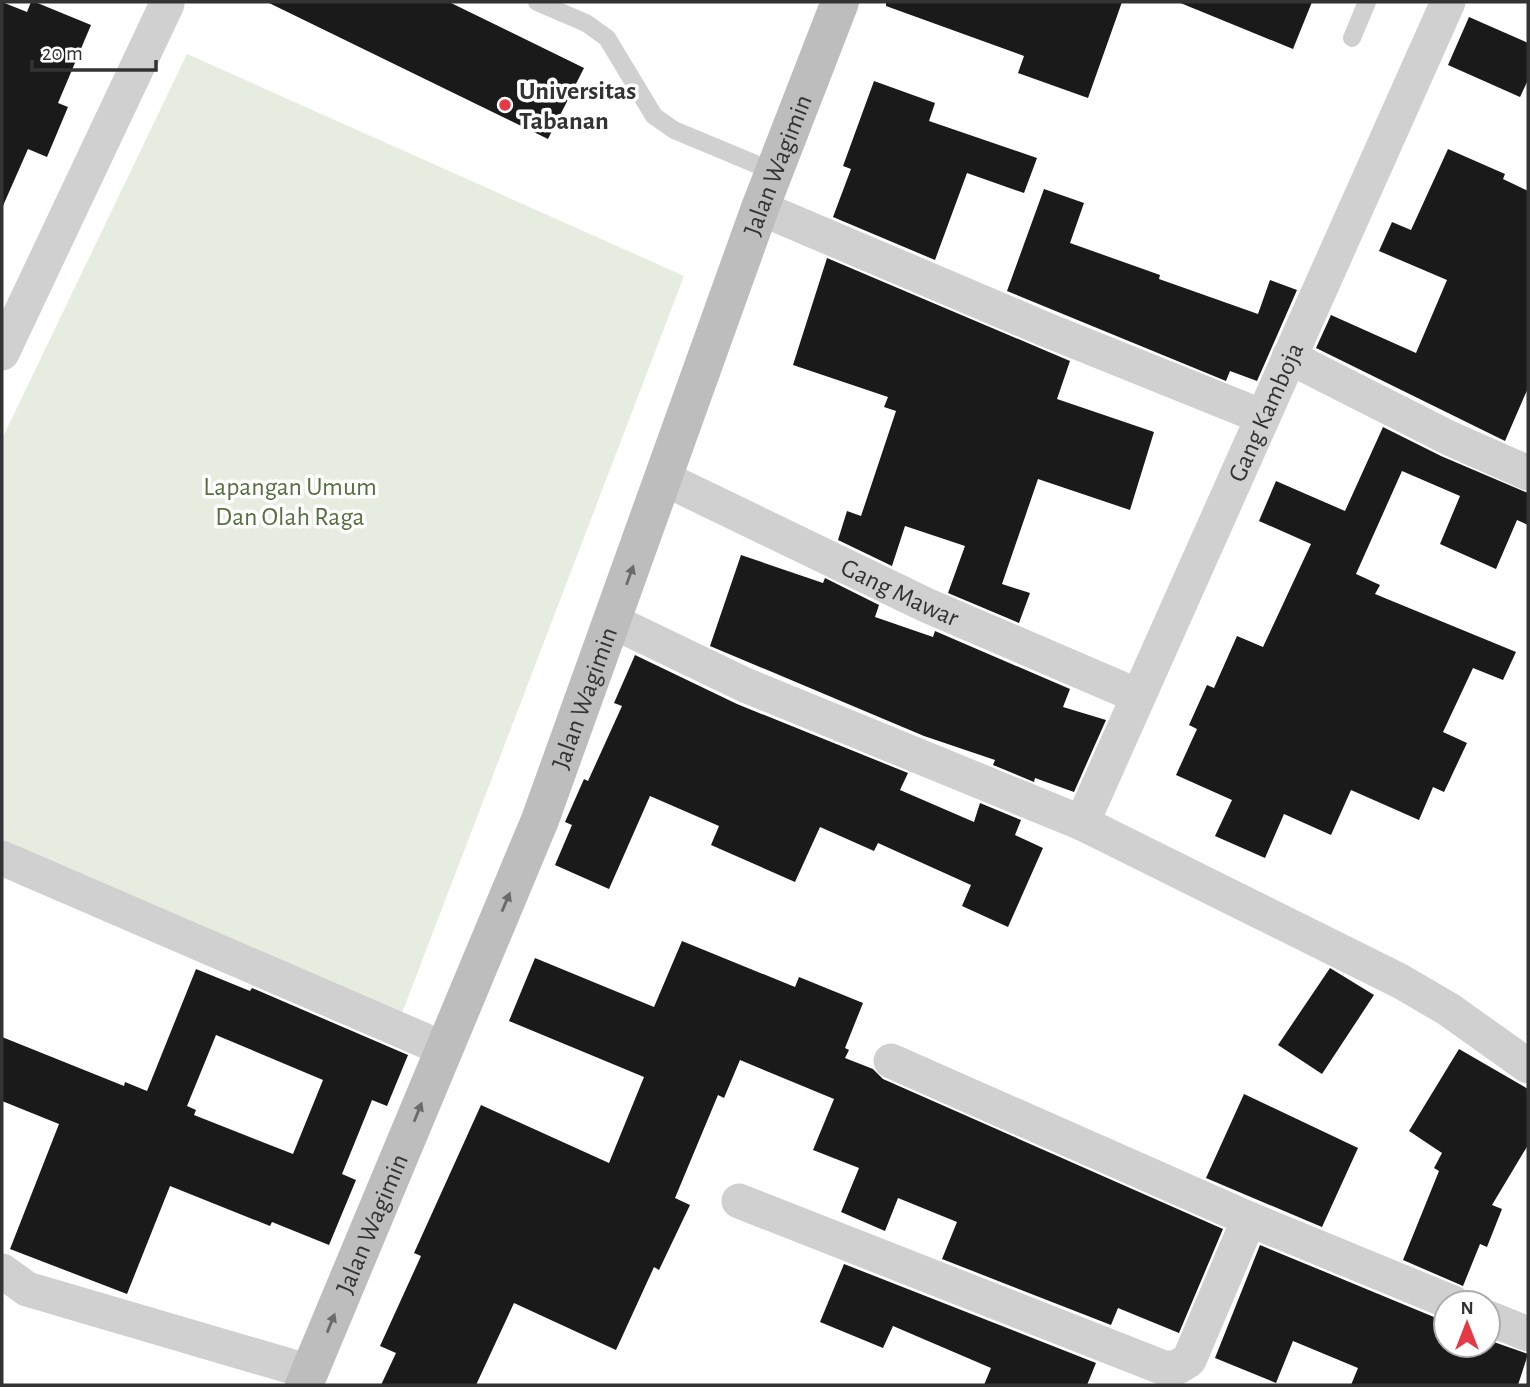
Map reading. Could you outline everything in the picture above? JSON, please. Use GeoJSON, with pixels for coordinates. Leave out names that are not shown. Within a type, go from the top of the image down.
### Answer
{"type":"FeatureCollection","features":[{"type":"Feature","properties":{"kind":"main road","name":"Jalan Wagimin"},"geometry":{"type":"LineString","coordinates":[[307,1378],[540,820],[614,622],[760,208],[839,2]]}},
{"type":"Feature","properties":{"kind":"street","name":"Gang Kamboja"},"geometry":{"type":"LineString","coordinates":[[1082,823],[1448,2]]}},
{"type":"Feature","properties":{"kind":"street"},"geometry":{"type":"LineString","coordinates":[[2,353],[167,4]]}},
{"type":"Feature","properties":{"kind":"street"},"geometry":{"type":"LineString","coordinates":[[760,208],[1047,330],[1263,417]]}},
{"type":"Feature","properties":{"kind":"street"},"geometry":{"type":"LineString","coordinates":[[1289,357],[1449,438],[1528,473]]}},
{"type":"Feature","properties":{"kind":"street","name":"Gang Mawar"},"geometry":{"type":"LineString","coordinates":[[664,479],[926,605],[1138,696]]}},
{"type":"Feature","properties":{"kind":"street"},"geometry":{"type":"LineString","coordinates":[[614,622],[768,695],[1082,823],[1400,981],[1448,1009],[1528,1066]]}},
{"type":"Feature","properties":{"kind":"street"},"geometry":{"type":"LineString","coordinates":[[2,858],[444,1049]]}},
{"type":"Feature","properties":{"kind":"street"},"geometry":{"type":"LineString","coordinates":[[891,1061],[1248,1219],[1432,1295]]}},
{"type":"Feature","properties":{"kind":"street"},"geometry":{"type":"LineString","coordinates":[[739,1201],[1164,1368],[1184,1366],[1189,1360],[1248,1219]]}},
{"type":"Feature","properties":{"kind":"street"},"geometry":{"type":"LineString","coordinates":[[2,1271],[27,1289],[307,1378]]}},
{"type":"Feature","properties":{"kind":"street"},"geometry":{"type":"LineString","coordinates":[[1502,1324],[1528,1334]]}},
{"type":"Feature","properties":{"kind":"lane"},"geometry":{"type":"LineString","coordinates":[[537,2],[586,23],[607,38],[654,116],[674,130],[775,172]]}},
{"type":"Feature","properties":{"kind":"lane"},"geometry":{"type":"LineString","coordinates":[[1352,38],[1367,2]]}},
{"type":"Feature","properties":{"kind":"green space","name":"Lapangan Umum Dan Olah Raga"},"geometry":{"type":"Polygon","coordinates":[[[187,54],[684,276],[394,1034],[2,849],[2,439],[187,54]]]}},
{"type":"Feature","properties":{"kind":"building"},"geometry":{"type":"Polygon","coordinates":[[[2,2],[27,12],[31,2],[35,2],[91,25],[58,103],[68,107],[47,157],[28,149],[2,208],[2,2]]]}},
{"type":"Feature","properties":{"kind":"building"},"geometry":{"type":"Polygon","coordinates":[[[267,2],[449,2],[584,68],[548,139],[267,2]]]}},
{"type":"Feature","properties":{"kind":"building"},"geometry":{"type":"Polygon","coordinates":[[[886,2],[1122,2],[1088,98],[1018,73],[1024,56],[886,6],[886,2]]]}},
{"type":"Feature","properties":{"kind":"building"},"geometry":{"type":"Polygon","coordinates":[[[1178,2],[1312,2],[1293,49],[1178,2]]]}},
{"type":"Feature","properties":{"kind":"building"},"geometry":{"type":"Polygon","coordinates":[[[1469,17],[1528,43],[1528,80],[1520,97],[1448,65],[1469,17]]]}},
{"type":"Feature","properties":{"kind":"building"},"geometry":{"type":"Polygon","coordinates":[[[874,81],[935,103],[929,121],[1037,158],[1024,193],[967,173],[935,260],[833,217],[851,169],[843,166],[874,81]]]}},
{"type":"Feature","properties":{"kind":"building"},"geometry":{"type":"Polygon","coordinates":[[[1448,149],[1505,174],[1503,179],[1528,191],[1528,388],[1505,441],[1316,348],[1331,315],[1416,353],[1447,280],[1379,251],[1392,222],[1411,230],[1448,149]]]}},
{"type":"Feature","properties":{"kind":"building"},"geometry":{"type":"Polygon","coordinates":[[[1044,189],[1084,203],[1070,243],[1160,275],[1159,279],[1258,314],[1270,280],[1297,290],[1257,381],[1230,371],[1226,381],[1007,291],[1044,189]]]}},
{"type":"Feature","properties":{"kind":"building"},"geometry":{"type":"Polygon","coordinates":[[[827,258],[1070,361],[1057,399],[1154,432],[1130,510],[1038,479],[1002,584],[1030,593],[1019,623],[948,593],[965,546],[905,526],[892,566],[838,540],[847,511],[861,516],[896,411],[884,407],[888,397],[793,365],[827,258]]]}},
{"type":"Feature","properties":{"kind":"building"},"geometry":{"type":"Polygon","coordinates":[[[1383,427],[1441,456],[1528,493],[1528,525],[1517,520],[1496,569],[1440,544],[1460,496],[1402,471],[1356,574],[1380,585],[1375,594],[1516,652],[1503,680],[1473,668],[1443,732],[1467,743],[1444,792],[1433,787],[1419,820],[1351,790],[1331,835],[1284,814],[1265,858],[1215,836],[1232,800],[1176,775],[1197,729],[1189,725],[1207,685],[1214,688],[1237,636],[1263,647],[1311,544],[1259,521],[1276,481],[1345,511],[1383,427]]]}},
{"type":"Feature","properties":{"kind":"building"},"geometry":{"type":"Polygon","coordinates":[[[741,555],[823,583],[825,578],[879,605],[875,617],[933,637],[935,631],[1070,689],[1063,707],[1106,720],[1074,792],[1035,778],[1034,782],[993,765],[995,760],[924,736],[710,646],[741,555]]]}},
{"type":"Feature","properties":{"kind":"building"},"geometry":{"type":"Polygon","coordinates":[[[635,655],[737,704],[908,773],[900,790],[974,822],[980,803],[1021,820],[1015,835],[1043,848],[1008,927],[962,906],[971,885],[878,843],[874,851],[820,827],[795,882],[711,845],[719,826],[650,796],[609,889],[555,865],[572,825],[565,822],[584,779],[588,781],[622,706],[614,703],[635,655]]]}},
{"type":"Feature","properties":{"kind":"building"},"geometry":{"type":"Polygon","coordinates":[[[682,941],[795,987],[799,977],[863,1003],[845,1048],[849,1050],[845,1058],[873,1069],[883,1079],[1223,1229],[1179,1333],[1118,1308],[1111,1325],[942,1259],[957,1222],[898,1198],[885,1231],[841,1212],[859,1168],[813,1150],[834,1099],[740,1060],[724,1098],[718,1095],[675,1198],[690,1205],[659,1270],[654,1267],[616,1350],[514,1303],[476,1385],[381,1385],[396,1353],[380,1346],[421,1256],[414,1253],[481,1105],[609,1163],[644,1077],[509,1021],[535,958],[654,1007],[682,941]]]}},
{"type":"Feature","properties":{"kind":"building"},"geometry":{"type":"Polygon","coordinates":[[[1330,968],[1374,995],[1322,1074],[1278,1045],[1330,968]]]}},
{"type":"Feature","properties":{"kind":"building"},"geometry":{"type":"Polygon","coordinates":[[[196,969],[250,991],[252,988],[408,1055],[387,1106],[372,1100],[342,1174],[356,1180],[329,1245],[272,1222],[270,1226],[170,1186],[127,1294],[10,1249],[59,1124],[2,1101],[2,1037],[124,1086],[125,1082],[147,1091],[196,969]],[[216,1035],[187,1106],[196,1110],[194,1115],[293,1154],[323,1080],[216,1035]]]}},
{"type":"Feature","properties":{"kind":"building"},"geometry":{"type":"Polygon","coordinates":[[[1459,1049],[1528,1089],[1528,1145],[1492,1205],[1502,1209],[1487,1247],[1480,1244],[1463,1286],[1403,1260],[1439,1171],[1434,1168],[1442,1153],[1409,1131],[1459,1049]]]}},
{"type":"Feature","properties":{"kind":"building"},"geometry":{"type":"Polygon","coordinates":[[[1244,1094],[1358,1148],[1322,1227],[1206,1178],[1244,1094]]]}},
{"type":"Feature","properties":{"kind":"building"},"geometry":{"type":"Polygon","coordinates":[[[1260,1245],[1432,1316],[1432,1359],[1502,1359],[1502,1345],[1528,1354],[1518,1385],[1351,1385],[1358,1368],[1293,1341],[1276,1383],[1215,1358],[1260,1245]]]}},
{"type":"Feature","properties":{"kind":"building"},"geometry":{"type":"Polygon","coordinates":[[[844,1264],[1096,1363],[1087,1385],[984,1385],[991,1368],[893,1326],[883,1348],[820,1322],[844,1264]]]}},
{"type":"Feature","properties":{"kind":"place","name":"Universitas Tabanan"},"geometry":{"type":"Point","coordinates":[505,105]}}]}
